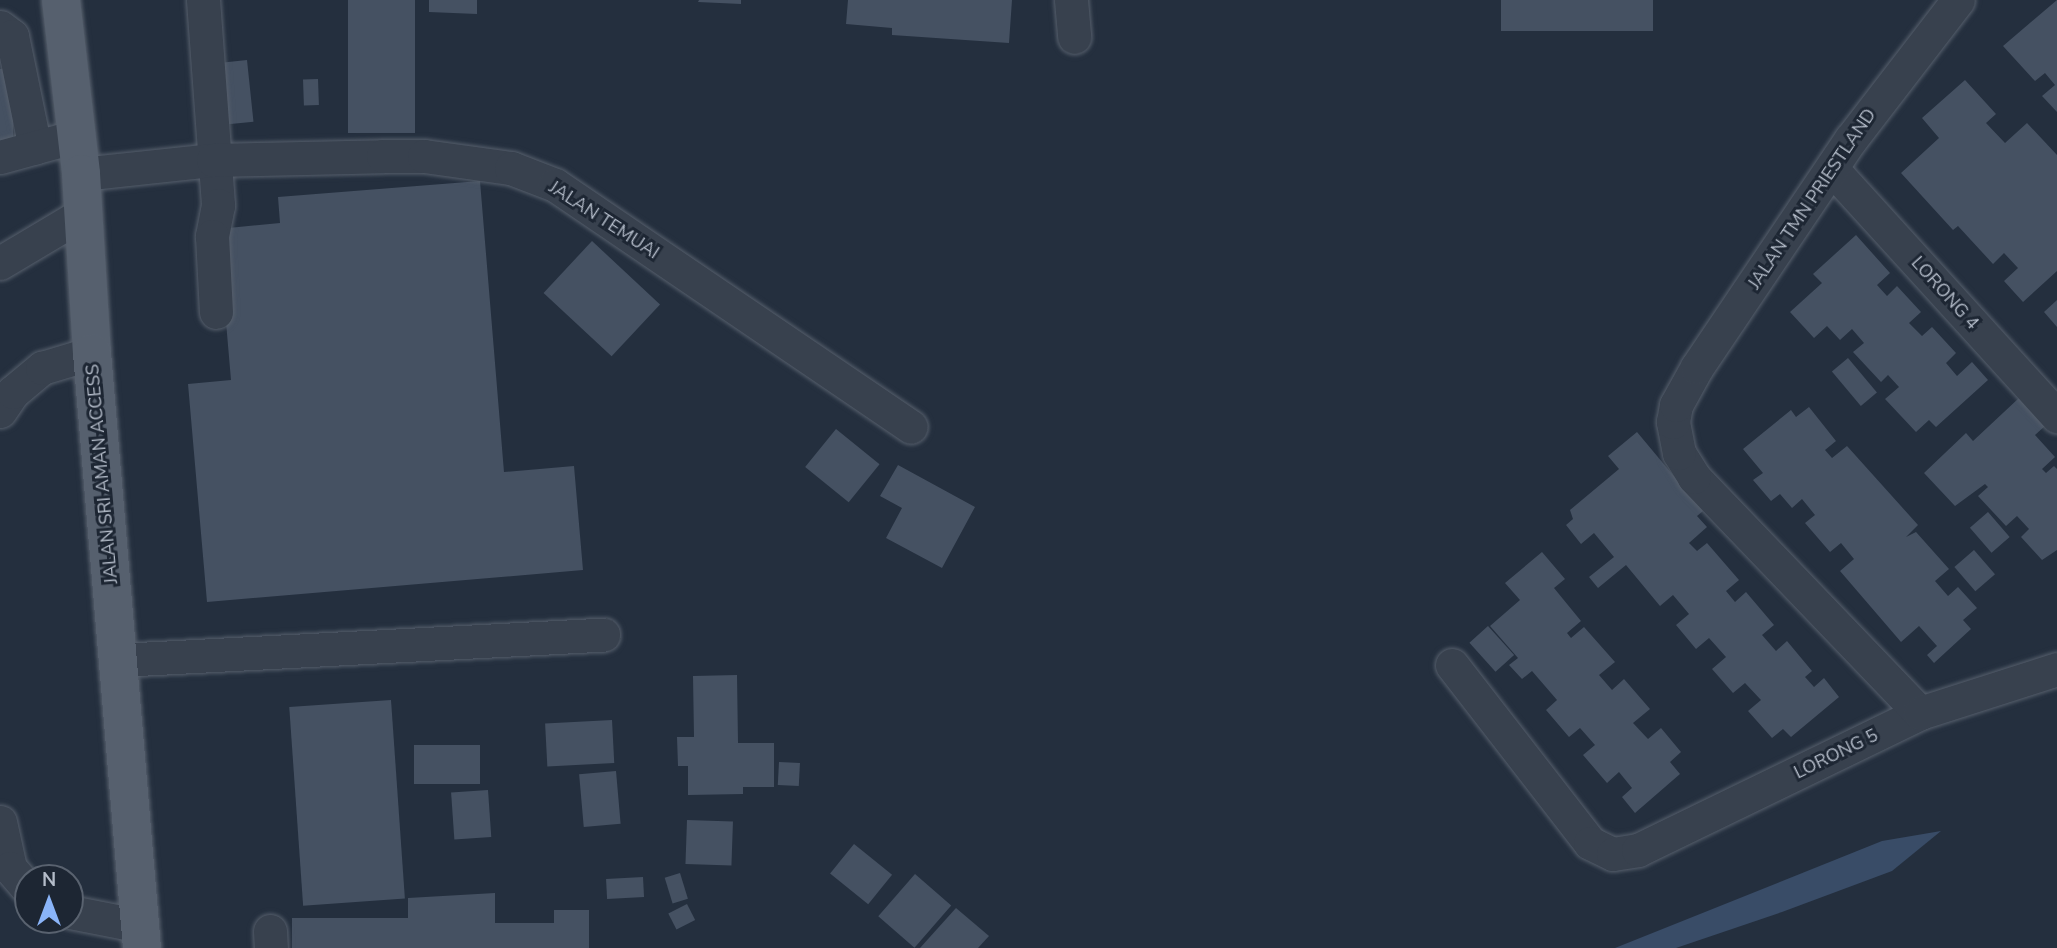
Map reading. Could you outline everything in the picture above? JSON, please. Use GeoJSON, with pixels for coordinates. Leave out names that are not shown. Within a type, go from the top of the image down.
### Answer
{"type":"FeatureCollection","features":[{"type":"Feature","properties":{"kind":"main road","name":"JALAN SRI AMAN ACCESS"},"geometry":{"type":"LineString","coordinates":[[61,0],[81,174],[92,353],[142,937]]}},
{"type":"Feature","properties":{"kind":"street"},"geometry":{"type":"LineString","coordinates":[[203,0],[218,205],[212,236],[216,312]]}},
{"type":"Feature","properties":{"kind":"street"},"geometry":{"type":"LineString","coordinates":[[1071,0],[1074,37]]}},
{"type":"Feature","properties":{"kind":"street","name":"JALAN TMN PRIESTLAND"},"geometry":{"type":"LineString","coordinates":[[1920,713],[1694,477],[1673,434],[1676,405],[1697,366],[1833,170],[1851,139],[1958,0]]}},
{"type":"Feature","properties":{"kind":"street"},"geometry":{"type":"LineString","coordinates":[[0,27],[12,36],[35,148]]}},
{"type":"Feature","properties":{"kind":"street"},"geometry":{"type":"LineString","coordinates":[[0,157],[77,136]]}},
{"type":"Feature","properties":{"kind":"street","name":"JALAN TEMUAI"},"geometry":{"type":"LineString","coordinates":[[81,174],[213,160],[424,156],[511,168],[555,185],[911,427]]}},
{"type":"Feature","properties":{"kind":"street","name":"LORONG 4"},"geometry":{"type":"LineString","coordinates":[[1833,170],[2057,416]]}},
{"type":"Feature","properties":{"kind":"street"},"geometry":{"type":"LineString","coordinates":[[0,263],[84,213]]}},
{"type":"Feature","properties":{"kind":"street"},"geometry":{"type":"LineString","coordinates":[[0,411],[13,392],[42,368],[92,353]]}},
{"type":"Feature","properties":{"kind":"street"},"geometry":{"type":"LineString","coordinates":[[119,660],[603,635]]}},
{"type":"Feature","properties":{"kind":"street","name":"LORONG 5"},"geometry":{"type":"LineString","coordinates":[[1452,665],[1590,843],[1613,854],[1638,850],[1920,713]]}},
{"type":"Feature","properties":{"kind":"street"},"geometry":{"type":"LineString","coordinates":[[1920,713],[2057,669]]}},
{"type":"Feature","properties":{"kind":"street"},"geometry":{"type":"LineString","coordinates":[[0,822],[10,868],[14,873]]}},
{"type":"Feature","properties":{"kind":"street"},"geometry":{"type":"LineString","coordinates":[[84,917],[142,937]]}},
{"type":"Feature","properties":{"kind":"water"},"geometry":{"type":"Polygon","coordinates":[[[1941,831],[1892,871],[1782,912],[1676,948],[1615,948],[1882,841],[1941,831]]]}},
{"type":"Feature","properties":{"kind":"building"},"geometry":{"type":"Polygon","coordinates":[[[348,0],[415,0],[415,133],[348,133],[348,0]]]}},
{"type":"Feature","properties":{"kind":"building"},"geometry":{"type":"Polygon","coordinates":[[[429,0],[477,0],[477,14],[429,12],[429,0]]]}},
{"type":"Feature","properties":{"kind":"building"},"geometry":{"type":"Polygon","coordinates":[[[741,0],[741,4],[698,2],[741,0]]]}},
{"type":"Feature","properties":{"kind":"building"},"geometry":{"type":"Polygon","coordinates":[[[848,0],[1012,0],[1009,43],[892,35],[892,28],[846,24],[848,0]]]}},
{"type":"Feature","properties":{"kind":"building"},"geometry":{"type":"Polygon","coordinates":[[[1501,0],[1653,0],[1653,31],[1501,31],[1501,0]]]}},
{"type":"Feature","properties":{"kind":"building"},"geometry":{"type":"Polygon","coordinates":[[[2057,0],[2057,112],[2042,96],[2055,85],[2045,73],[2035,81],[2003,46],[2057,0]]]}},
{"type":"Feature","properties":{"kind":"building"},"geometry":{"type":"Polygon","coordinates":[[[247,60],[253,122],[221,125],[214,63],[247,60]]]}},
{"type":"Feature","properties":{"kind":"building"},"geometry":{"type":"Polygon","coordinates":[[[0,69],[13,69],[13,143],[0,143],[0,69]]]}},
{"type":"Feature","properties":{"kind":"building"},"geometry":{"type":"Polygon","coordinates":[[[318,79],[319,105],[304,106],[303,80],[318,79]]]}},
{"type":"Feature","properties":{"kind":"building"},"geometry":{"type":"Polygon","coordinates":[[[1965,80],[1996,114],[1986,123],[2005,143],[2027,123],[2057,155],[2057,271],[2023,302],[2004,281],[2018,268],[2004,253],[1993,264],[1958,226],[1953,230],[1901,173],[1939,138],[1922,118],[1965,80]]]}},
{"type":"Feature","properties":{"kind":"building"},"geometry":{"type":"Polygon","coordinates":[[[480,181],[504,472],[574,466],[583,570],[207,602],[188,384],[231,380],[218,229],[280,223],[278,197],[480,181]]]}},
{"type":"Feature","properties":{"kind":"building"},"geometry":{"type":"Polygon","coordinates":[[[1856,235],[1890,273],[1877,285],[1887,296],[1897,286],[1921,312],[1909,323],[1922,336],[1932,327],[1956,353],[1946,363],[1957,376],[1972,362],[1988,380],[1936,427],[1929,420],[1916,432],[1885,399],[1899,387],[1888,375],[1881,382],[1853,352],[1864,343],[1852,329],[1840,340],[1827,326],[1814,338],[1790,312],[1822,283],[1813,274],[1856,235]]]}},
{"type":"Feature","properties":{"kind":"building"},"geometry":{"type":"Polygon","coordinates":[[[592,241],[660,304],[612,356],[544,293],[592,241]]]}},
{"type":"Feature","properties":{"kind":"building"},"geometry":{"type":"Polygon","coordinates":[[[2057,300],[2057,327],[2044,312],[2057,300]]]}},
{"type":"Feature","properties":{"kind":"building"},"geometry":{"type":"Polygon","coordinates":[[[1848,358],[1877,392],[1861,406],[1832,371],[1848,358]]]}},
{"type":"Feature","properties":{"kind":"building"},"geometry":{"type":"Polygon","coordinates":[[[2019,398],[2045,426],[2035,435],[2055,457],[2042,469],[2046,473],[2054,466],[2057,469],[2057,550],[2042,560],[2021,537],[2029,529],[2017,516],[2006,526],[1978,496],[1988,487],[1985,484],[1955,506],[1924,473],[1966,433],[1973,441],[2019,398]]]}},
{"type":"Feature","properties":{"kind":"building"},"geometry":{"type":"Polygon","coordinates":[[[1809,407],[1836,441],[1825,450],[1832,458],[1847,446],[1918,525],[1906,537],[1916,532],[1949,569],[1935,581],[1948,596],[1958,587],[1977,608],[1963,620],[1971,629],[1934,663],[1927,655],[1937,646],[1919,626],[1901,642],[1840,571],[1854,559],[1841,543],[1830,552],[1805,523],[1815,515],[1802,499],[1792,508],[1780,494],[1771,501],[1753,480],[1763,473],[1743,449],[1791,410],[1796,417],[1809,407]]]}},
{"type":"Feature","properties":{"kind":"building"},"geometry":{"type":"Polygon","coordinates":[[[836,429],[880,464],[849,502],[805,467],[836,429]]]}},
{"type":"Feature","properties":{"kind":"building"},"geometry":{"type":"Polygon","coordinates":[[[1637,432],[1703,511],[1697,516],[1707,527],[1689,543],[1697,551],[1707,543],[1739,580],[1726,591],[1735,602],[1746,592],[1774,625],[1762,635],[1776,651],[1787,641],[1812,671],[1805,677],[1814,687],[1824,678],[1839,697],[1791,737],[1783,729],[1772,738],[1748,711],[1761,700],[1745,683],[1733,693],[1712,669],[1726,657],[1709,638],[1696,649],[1676,625],[1689,614],[1673,595],[1660,606],[1626,565],[1598,588],[1589,577],[1614,557],[1594,533],[1581,544],[1566,525],[1573,519],[1570,510],[1619,469],[1608,456],[1637,432]]]}},
{"type":"Feature","properties":{"kind":"building"},"geometry":{"type":"Polygon","coordinates":[[[898,465],[975,507],[942,568],[886,538],[902,508],[880,496],[898,465]]]}},
{"type":"Feature","properties":{"kind":"building"},"geometry":{"type":"Polygon","coordinates":[[[1988,512],[2010,537],[1992,553],[1970,528],[1988,512]]]}},
{"type":"Feature","properties":{"kind":"building"},"geometry":{"type":"Polygon","coordinates":[[[1974,550],[1995,574],[1975,591],[1954,567],[1974,550]]]}},
{"type":"Feature","properties":{"kind":"building"},"geometry":{"type":"Polygon","coordinates":[[[1542,552],[1565,579],[1554,588],[1581,621],[1567,633],[1571,638],[1584,627],[1615,662],[1599,675],[1612,690],[1624,679],[1650,709],[1633,723],[1648,739],[1661,728],[1681,752],[1670,762],[1680,774],[1635,813],[1622,797],[1632,788],[1619,772],[1607,783],[1583,755],[1595,745],[1580,728],[1569,737],[1546,710],[1557,700],[1532,671],[1522,679],[1509,665],[1518,658],[1490,626],[1520,600],[1505,583],[1542,552]]]}},
{"type":"Feature","properties":{"kind":"building"},"geometry":{"type":"Polygon","coordinates":[[[1488,626],[1514,655],[1496,672],[1469,643],[1488,626]]]}},
{"type":"Feature","properties":{"kind":"building"},"geometry":{"type":"Polygon","coordinates":[[[737,675],[738,743],[774,743],[774,787],[743,787],[743,794],[688,795],[688,766],[678,766],[677,737],[694,737],[693,676],[737,675]]]}},
{"type":"Feature","properties":{"kind":"building"},"geometry":{"type":"Polygon","coordinates":[[[391,700],[405,899],[303,906],[289,707],[391,700]]]}},
{"type":"Feature","properties":{"kind":"building"},"geometry":{"type":"Polygon","coordinates":[[[612,720],[614,763],[547,766],[545,724],[612,720]]]}},
{"type":"Feature","properties":{"kind":"building"},"geometry":{"type":"Polygon","coordinates":[[[414,745],[480,745],[480,784],[414,784],[414,745]]]}},
{"type":"Feature","properties":{"kind":"building"},"geometry":{"type":"Polygon","coordinates":[[[779,762],[800,763],[799,786],[778,785],[779,762]]]}},
{"type":"Feature","properties":{"kind":"building"},"geometry":{"type":"Polygon","coordinates":[[[616,771],[621,824],[584,827],[579,774],[616,771]]]}},
{"type":"Feature","properties":{"kind":"building"},"geometry":{"type":"Polygon","coordinates":[[[488,790],[491,837],[454,839],[451,793],[488,790]]]}},
{"type":"Feature","properties":{"kind":"building"},"geometry":{"type":"Polygon","coordinates":[[[687,820],[733,822],[731,866],[685,864],[687,820]]]}},
{"type":"Feature","properties":{"kind":"building"},"geometry":{"type":"Polygon","coordinates":[[[854,844],[892,875],[868,904],[830,874],[854,844]]]}},
{"type":"Feature","properties":{"kind":"building"},"geometry":{"type":"Polygon","coordinates":[[[680,873],[688,899],[673,903],[665,878],[680,873]]]}},
{"type":"Feature","properties":{"kind":"building"},"geometry":{"type":"Polygon","coordinates":[[[915,874],[951,905],[914,948],[878,916],[915,874]]]}},
{"type":"Feature","properties":{"kind":"building"},"geometry":{"type":"Polygon","coordinates":[[[643,877],[644,897],[607,899],[606,879],[643,877]]]}},
{"type":"Feature","properties":{"kind":"building"},"geometry":{"type":"Polygon","coordinates":[[[495,893],[495,923],[554,923],[554,910],[589,910],[589,948],[292,948],[292,918],[408,918],[408,898],[495,893]]]}},
{"type":"Feature","properties":{"kind":"building"},"geometry":{"type":"Polygon","coordinates":[[[687,904],[695,920],[676,930],[668,914],[687,904]]]}},
{"type":"Feature","properties":{"kind":"building"},"geometry":{"type":"Polygon","coordinates":[[[956,908],[989,936],[978,948],[920,948],[956,908]]]}}]}
